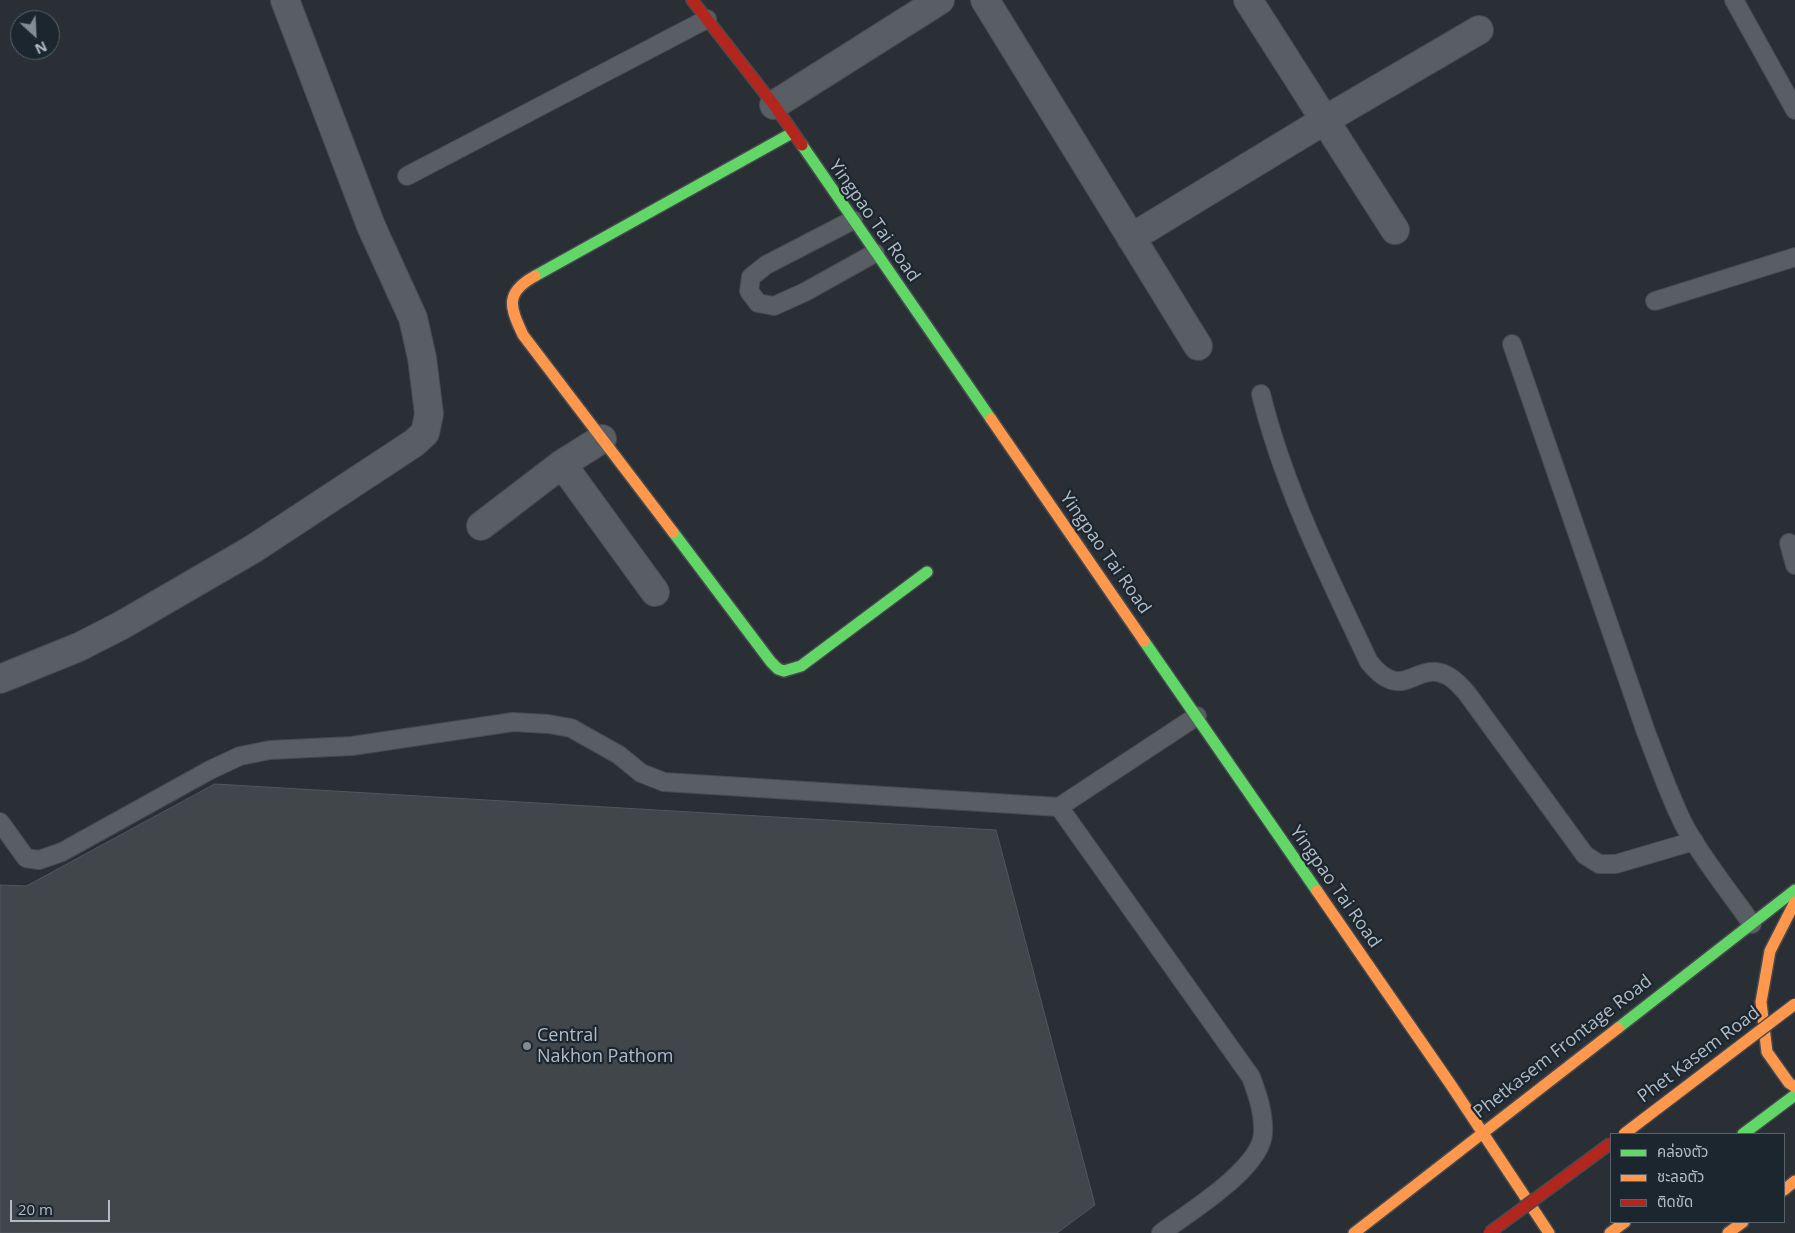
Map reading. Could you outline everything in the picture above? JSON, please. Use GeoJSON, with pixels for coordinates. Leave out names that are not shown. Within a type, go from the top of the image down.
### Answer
{"type":"FeatureCollection","features":[{"type":"Feature","properties":{"kind":"main road","name":"Yingpao Tai Road"},"geometry":{"type":"LineString","coordinates":[[692,0],[774,105],[1483,1132],[1549,1233]]}},
{"type":"Feature","properties":{"kind":"main road"},"geometry":{"type":"LineString","coordinates":[[792,132],[522,283],[513,293],[511,308],[523,335],[765,655],[780,671],[786,672],[801,666],[926,572]]}},
{"type":"Feature","properties":{"kind":"main road","name":"Phetkasem Frontage Road"},"geometry":{"type":"LineString","coordinates":[[1354,1233],[1795,890]]}},
{"type":"Feature","properties":{"kind":"main road"},"geometry":{"type":"LineString","coordinates":[[1795,902],[1770,950],[1761,1002],[1767,1052],[1789,1083],[1795,1087]]}},
{"type":"Feature","properties":{"kind":"main road","name":"Phet Kasem Road"},"geometry":{"type":"LineString","coordinates":[[1625,1133],[1795,1004]]}},
{"type":"Feature","properties":{"kind":"main road"},"geometry":{"type":"LineString","coordinates":[[1744,1133],[1795,1095]]}},
{"type":"Feature","properties":{"kind":"main road"},"geometry":{"type":"LineString","coordinates":[[1489,1233],[1610,1144]]}},
{"type":"Feature","properties":{"kind":"main road"},"geometry":{"type":"LineString","coordinates":[[1785,1189],[1795,1181]]}},
{"type":"Feature","properties":{"kind":"main road"},"geometry":{"type":"LineString","coordinates":[[1610,1233],[1624,1223]]}},
{"type":"Feature","properties":{"kind":"main road"},"geometry":{"type":"LineString","coordinates":[[1728,1233],[1742,1223]]}},
{"type":"Feature","properties":{"kind":"street"},"geometry":{"type":"LineString","coordinates":[[0,679],[79,647],[122,625],[253,549],[392,458],[425,433],[429,414],[422,358],[413,318],[372,226],[285,0]]}},
{"type":"Feature","properties":{"kind":"street"},"geometry":{"type":"LineString","coordinates":[[774,105],[940,0]]}},
{"type":"Feature","properties":{"kind":"street"},"geometry":{"type":"LineString","coordinates":[[985,0],[1198,346]]}},
{"type":"Feature","properties":{"kind":"street"},"geometry":{"type":"LineString","coordinates":[[1248,0],[1395,230]]}},
{"type":"Feature","properties":{"kind":"street"},"geometry":{"type":"LineString","coordinates":[[1131,238],[1325,120],[1479,30]]}},
{"type":"Feature","properties":{"kind":"street"},"geometry":{"type":"LineString","coordinates":[[480,526],[562,464],[602,439]]}},
{"type":"Feature","properties":{"kind":"street"},"geometry":{"type":"LineString","coordinates":[[562,464],[655,592]]}},
{"type":"Feature","properties":{"kind":"lane"},"geometry":{"type":"LineString","coordinates":[[1734,0],[1795,110]]}},
{"type":"Feature","properties":{"kind":"lane"},"geometry":{"type":"LineString","coordinates":[[407,176],[706,19]]}},
{"type":"Feature","properties":{"kind":"lane"},"geometry":{"type":"LineString","coordinates":[[853,220],[766,265],[750,278],[749,291],[758,302],[774,306],[805,292],[875,253]]}},
{"type":"Feature","properties":{"kind":"lane"},"geometry":{"type":"LineString","coordinates":[[1655,301],[1795,257]]}},
{"type":"Feature","properties":{"kind":"lane"},"geometry":{"type":"LineString","coordinates":[[1512,344],[1646,732],[1667,787],[1694,841],[1752,924]]}},
{"type":"Feature","properties":{"kind":"lane"},"geometry":{"type":"LineString","coordinates":[[1261,394],[1289,483],[1311,538],[1369,662],[1378,673],[1387,680],[1400,682],[1428,672],[1444,674],[1456,682],[1466,692],[1585,855],[1599,864],[1616,864],[1694,841]]}},
{"type":"Feature","properties":{"kind":"lane"},"geometry":{"type":"LineString","coordinates":[[1789,543],[1795,565]]}},
{"type":"Feature","properties":{"kind":"lane"},"geometry":{"type":"LineString","coordinates":[[0,822],[26,858],[39,860],[62,852],[210,770],[240,756],[270,750],[352,746],[513,722],[548,724],[571,728],[619,755],[642,773],[664,782],[1059,807],[1197,716]]}},
{"type":"Feature","properties":{"kind":"lane"},"geometry":{"type":"LineString","coordinates":[[1059,807],[1251,1078],[1262,1108],[1264,1136],[1255,1156],[1239,1175],[1161,1233]]}},
{"type":"Feature","properties":{"kind":"building","name":"Central Nakhon Pathom"},"geometry":{"type":"Polygon","coordinates":[[[215,784],[996,830],[1095,1205],[1057,1233],[0,1233],[0,885],[26,886],[215,784]]]}},
{"type":"Feature","properties":{"kind":"traffic: fast"},"geometry":{"type":"LineString","coordinates":[[535,276],[792,133]]}},
{"type":"Feature","properties":{"kind":"traffic: fast"},"geometry":{"type":"LineString","coordinates":[[802,145],[991,419]]}},
{"type":"Feature","properties":{"kind":"traffic: fast"},"geometry":{"type":"LineString","coordinates":[[673,532],[771,662],[778,669],[784,671],[801,666],[927,572]]}},
{"type":"Feature","properties":{"kind":"traffic: fast"},"geometry":{"type":"LineString","coordinates":[[1144,641],[1317,891]]}},
{"type":"Feature","properties":{"kind":"traffic: fast"},"geometry":{"type":"LineString","coordinates":[[1618,1028],[1795,890]]}},
{"type":"Feature","properties":{"kind":"traffic: fast"},"geometry":{"type":"LineString","coordinates":[[1744,1133],[1795,1095]]}},
{"type":"Feature","properties":{"kind":"traffic: slow"},"geometry":{"type":"LineString","coordinates":[[535,276],[518,288],[512,301],[515,316],[523,335],[673,532]]}},
{"type":"Feature","properties":{"kind":"traffic: slow"},"geometry":{"type":"LineString","coordinates":[[991,419],[1144,641]]}},
{"type":"Feature","properties":{"kind":"traffic: slow"},"geometry":{"type":"LineString","coordinates":[[1317,891],[1451,1085],[1549,1233]]}},
{"type":"Feature","properties":{"kind":"traffic: slow"},"geometry":{"type":"LineString","coordinates":[[1795,902],[1770,951],[1761,1002],[1767,1052],[1789,1083],[1795,1087]]}},
{"type":"Feature","properties":{"kind":"traffic: slow"},"geometry":{"type":"LineString","coordinates":[[1625,1133],[1795,1004]]}},
{"type":"Feature","properties":{"kind":"traffic: slow"},"geometry":{"type":"LineString","coordinates":[[1354,1233],[1618,1028]]}},
{"type":"Feature","properties":{"kind":"traffic: slow"},"geometry":{"type":"LineString","coordinates":[[1785,1189],[1795,1181]]}},
{"type":"Feature","properties":{"kind":"traffic: slow"},"geometry":{"type":"LineString","coordinates":[[1610,1233],[1624,1223]]}},
{"type":"Feature","properties":{"kind":"traffic: slow"},"geometry":{"type":"LineString","coordinates":[[1728,1233],[1742,1223]]}},
{"type":"Feature","properties":{"kind":"traffic: jam"},"geometry":{"type":"LineString","coordinates":[[692,0],[774,105],[802,145]]}},
{"type":"Feature","properties":{"kind":"traffic: jam"},"geometry":{"type":"LineString","coordinates":[[1489,1233],[1610,1144]]}},
{"type":"Feature","properties":{"kind":"place","name":"Central Nakhon Pathom"},"geometry":{"type":"Point","coordinates":[527,1046]}}]}
